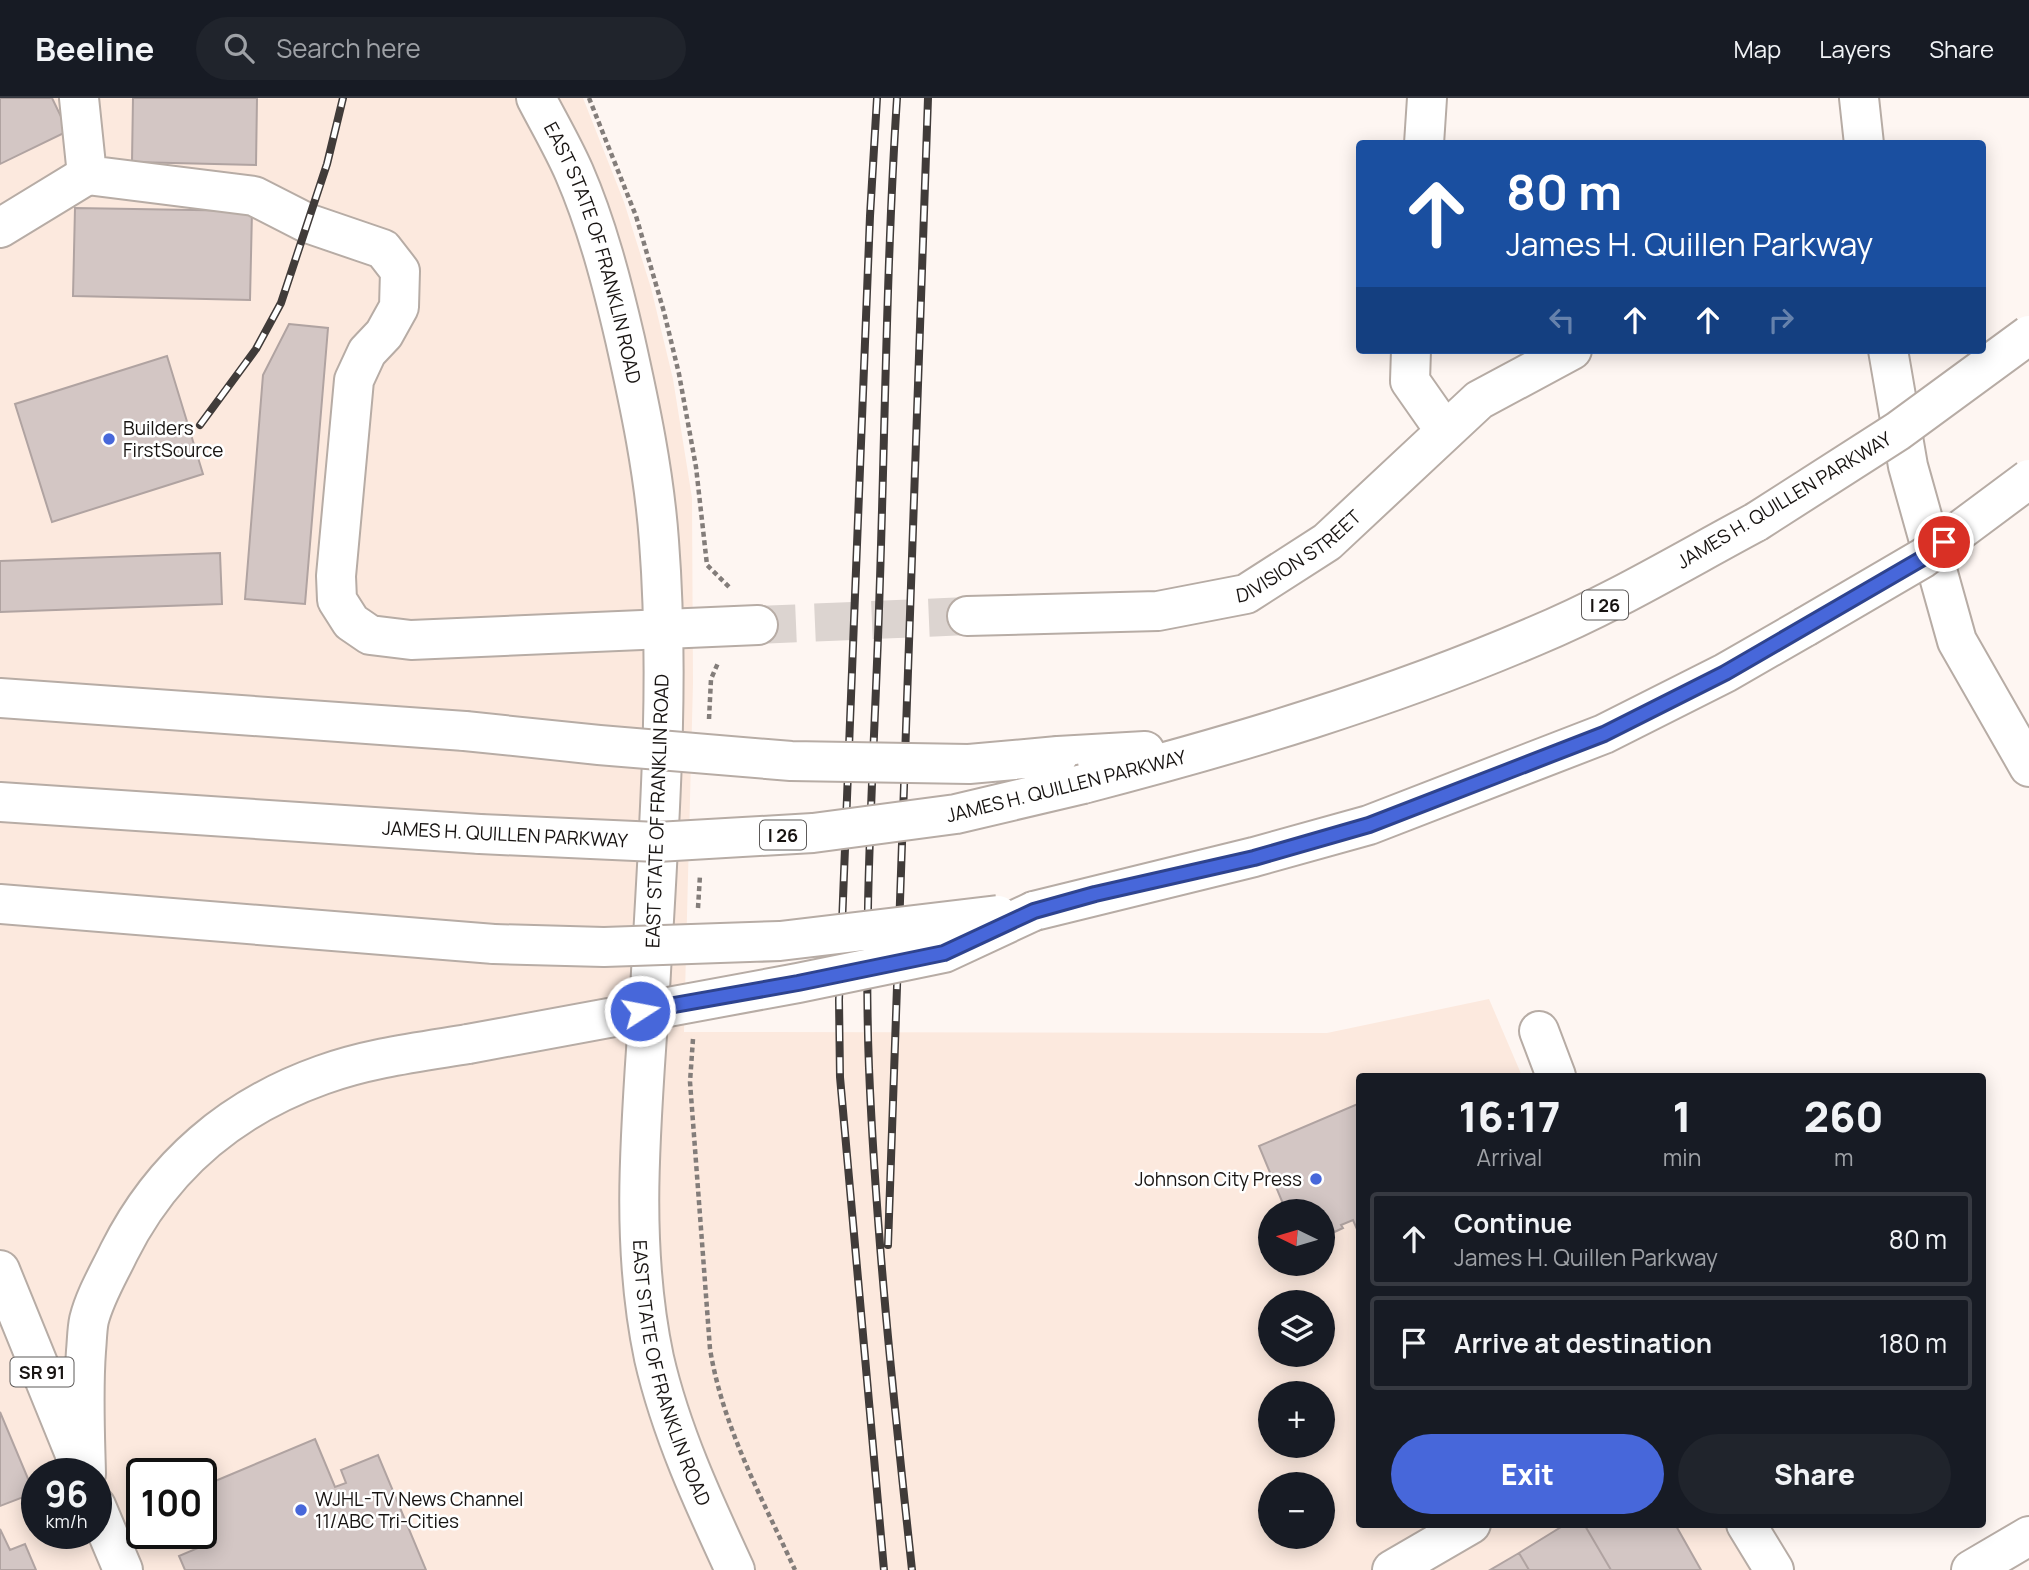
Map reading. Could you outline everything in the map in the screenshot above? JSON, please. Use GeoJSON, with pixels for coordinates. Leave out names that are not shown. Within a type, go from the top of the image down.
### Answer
{"type":"FeatureCollection","features":[{"type":"Feature","properties":{"kind":"main road"},"geometry":{"type":"LineString","coordinates":[[79,98],[87,175]]}},
{"type":"Feature","properties":{"kind":"main road","name":"EAST STATE OF FRANKLIN ROAD"},"geometry":{"type":"LineString","coordinates":[[536,98],[575,174],[604,259],[621,320],[647,442],[654,491],[663,629],[658,836],[639,1164],[640,1259],[654,1358],[673,1426],[703,1501],[735,1570]]}},
{"type":"Feature","properties":{"kind":"main road"},"geometry":{"type":"LineString","coordinates":[[1424,140],[1427,98]]}},
{"type":"Feature","properties":{"kind":"main road"},"geometry":{"type":"LineString","coordinates":[[1859,98],[1864,140]]}},
{"type":"Feature","properties":{"kind":"main road"},"geometry":{"type":"LineString","coordinates":[[0,228],[87,175],[254,196],[307,223],[383,249],[400,271],[399,307],[384,334],[367,352],[354,380],[336,576],[337,600],[351,622],[370,635],[411,639],[746,625]]}},
{"type":"Feature","properties":{"kind":"main road","name":"JAMES H. QUILLEN PARKWAY"},"geometry":{"type":"LineString","coordinates":[[0,802],[480,834],[657,842],[813,833],[957,814],[1224,747],[1315,720],[1446,673],[1537,636],[1603,606],[1756,522],[1898,431],[2029,335]]}},
{"type":"Feature","properties":{"kind":"main road"},"geometry":{"type":"LineString","coordinates":[[1412,354],[1410,381],[1445,431]]}},
{"type":"Feature","properties":{"kind":"main road","name":"DIVISION STREET"},"geometry":{"type":"LineString","coordinates":[[967,616],[1158,611],[1246,594],[1326,542],[1479,400],[1565,354]]}},
{"type":"Feature","properties":{"kind":"main road"},"geometry":{"type":"LineString","coordinates":[[1889,354],[1908,466],[1957,641],[2025,748]]}},
{"type":"Feature","properties":{"kind":"main road"},"geometry":{"type":"LineString","coordinates":[[0,904],[494,944],[604,947],[780,941],[1034,911],[1095,894],[1254,858],[1369,825],[1604,734],[1725,673],[1923,558],[2029,479]]}},
{"type":"Feature","properties":{"kind":"main road"},"geometry":{"type":"LineString","coordinates":[[0,698],[465,731],[791,761],[969,764],[1224,747]]}},
{"type":"Feature","properties":{"kind":"main road"},"geometry":{"type":"LineString","coordinates":[[84,1458],[84,1383],[89,1320],[127,1236],[153,1195],[183,1160],[227,1122],[274,1095],[324,1074],[393,1056],[798,983],[944,953],[1034,911]]}},
{"type":"Feature","properties":{"kind":"main road"},"geometry":{"type":"LineString","coordinates":[[1539,1031],[1555,1073]]}},
{"type":"Feature","properties":{"kind":"main road","name":"SR 91"},"geometry":{"type":"LineString","coordinates":[[0,1270],[77,1458]]}},
{"type":"Feature","properties":{"kind":"main road"},"geometry":{"type":"LineString","coordinates":[[1392,1570],[1464,1528]]}},
{"type":"Feature","properties":{"kind":"main road"},"geometry":{"type":"LineString","coordinates":[[1748,1528],[1774,1570]]}},
{"type":"Feature","properties":{"kind":"main road"},"geometry":{"type":"LineString","coordinates":[[1971,1570],[2029,1536]]}},
{"type":"Feature","properties":{"kind":"main road"},"geometry":{"type":"LineString","coordinates":[[112,1545],[122,1570]]}},
{"type":"Feature","properties":{"kind":"path"},"geometry":{"type":"LineString","coordinates":[[709,721],[711,679],[746,625]]}},
{"type":"Feature","properties":{"kind":"path"},"geometry":{"type":"LineString","coordinates":[[698,914],[700,874]]}},
{"type":"Feature","properties":{"kind":"path"},"geometry":{"type":"LineString","coordinates":[[693,1032],[690,1082],[713,1371],[731,1433],[795,1570]]}},
{"type":"Feature","properties":{"kind":"shaded area"},"geometry":{"type":"Polygon","coordinates":[[[0,98],[583,98],[624,202],[651,288],[673,379],[692,498],[693,683],[684,1032],[1327,1033],[1489,999],[1521,1073],[1356,1073],[1356,1528],[1731,1528],[1754,1570],[0,1570],[0,98]]]}},
{"type":"Feature","properties":{"kind":"building"},"geometry":{"type":"Polygon","coordinates":[[[0,98],[52,98],[68,131],[0,164],[0,98]]]}},
{"type":"Feature","properties":{"kind":"building"},"geometry":{"type":"Polygon","coordinates":[[[133,98],[257,98],[256,165],[132,162],[133,98]]]}},
{"type":"Feature","properties":{"kind":"building"},"geometry":{"type":"Polygon","coordinates":[[[75,208],[252,211],[250,300],[73,296],[75,208]]]}},
{"type":"Feature","properties":{"kind":"building","name":"Builders FirstSource"},"geometry":{"type":"Polygon","coordinates":[[[289,324],[328,328],[305,604],[245,599],[263,375],[289,324]]]}},
{"type":"Feature","properties":{"kind":"building","name":"Builders FirstSource"},"geometry":{"type":"Polygon","coordinates":[[[167,356],[203,474],[52,522],[15,404],[167,356]]]}},
{"type":"Feature","properties":{"kind":"building"},"geometry":{"type":"Polygon","coordinates":[[[220,553],[222,604],[0,612],[0,561],[220,553]]]}},
{"type":"Feature","properties":{"kind":"building","name":"Johnson City Press"},"geometry":{"type":"Polygon","coordinates":[[[1356,1105],[1356,1227],[1353,1220],[1341,1225],[1343,1228],[1335,1232],[1335,1199],[1281,1199],[1259,1146],[1356,1105]]]}},
{"type":"Feature","properties":{"kind":"building"},"geometry":{"type":"Polygon","coordinates":[[[0,1412],[21,1462],[21,1498],[0,1506],[0,1412]]]}},
{"type":"Feature","properties":{"kind":"building","name":"WJHL-TV News Channel 11/ABC Tri-Cities"},"geometry":{"type":"Polygon","coordinates":[[[315,1439],[335,1487],[346,1483],[341,1470],[378,1455],[426,1570],[185,1570],[179,1556],[196,1549],[217,1549],[217,1480],[315,1439]]]}},
{"type":"Feature","properties":{"kind":"building"},"geometry":{"type":"Polygon","coordinates":[[[1560,1528],[1586,1528],[1611,1570],[1529,1570],[1519,1553],[1560,1528]]]}},
{"type":"Feature","properties":{"kind":"building"},"geometry":{"type":"Polygon","coordinates":[[[1586,1528],[1677,1528],[1701,1570],[1611,1570],[1586,1528]]]}},
{"type":"Feature","properties":{"kind":"building"},"geometry":{"type":"Polygon","coordinates":[[[0,1529],[10,1550],[21,1546],[21,1549],[27,1549],[36,1570],[0,1570],[0,1529]]]}},
{"type":"Feature","properties":{"kind":"building"},"geometry":{"type":"Polygon","coordinates":[[[1519,1553],[1529,1570],[1490,1570],[1519,1553]]]}},
{"type":"Feature","properties":{"kind":"tunnel"},"geometry":{"type":"LineString","coordinates":[[758,625],[967,616]]}},
{"type":"Feature","properties":{"kind":"railway"},"geometry":{"type":"LineString","coordinates":[[200,425],[256,349],[281,303],[327,164],[343,98]]}},
{"type":"Feature","properties":{"kind":"railway"},"geometry":{"type":"LineString","coordinates":[[877,98],[839,1000],[840,1077],[884,1570]]}},
{"type":"Feature","properties":{"kind":"railway"},"geometry":{"type":"LineString","coordinates":[[897,98],[890,226],[867,953],[869,1068],[881,1257],[912,1570]]}},
{"type":"Feature","properties":{"kind":"railway"},"geometry":{"type":"LineString","coordinates":[[888,1245],[928,98]]}},
{"type":"Feature","properties":{"kind":"place","name":"Builders FirstSource"},"geometry":{"type":"Point","coordinates":[109,439]}},
{"type":"Feature","properties":{"kind":"place","name":"Johnson City Press"},"geometry":{"type":"Point","coordinates":[1316,1179]}},
{"type":"Feature","properties":{"kind":"place","name":"WJHL-TV News Channel 11/ABC Tri-Cities"},"geometry":{"type":"Point","coordinates":[301,1510]}},
{"type":"Feature","properties":{"kind":"route"},"geometry":{"type":"LineString","coordinates":[[640,1011],[798,983],[944,953],[1034,911],[1095,894],[1254,858],[1369,825],[1604,734],[1725,673],[1923,558],[1944,542]]}}]}
